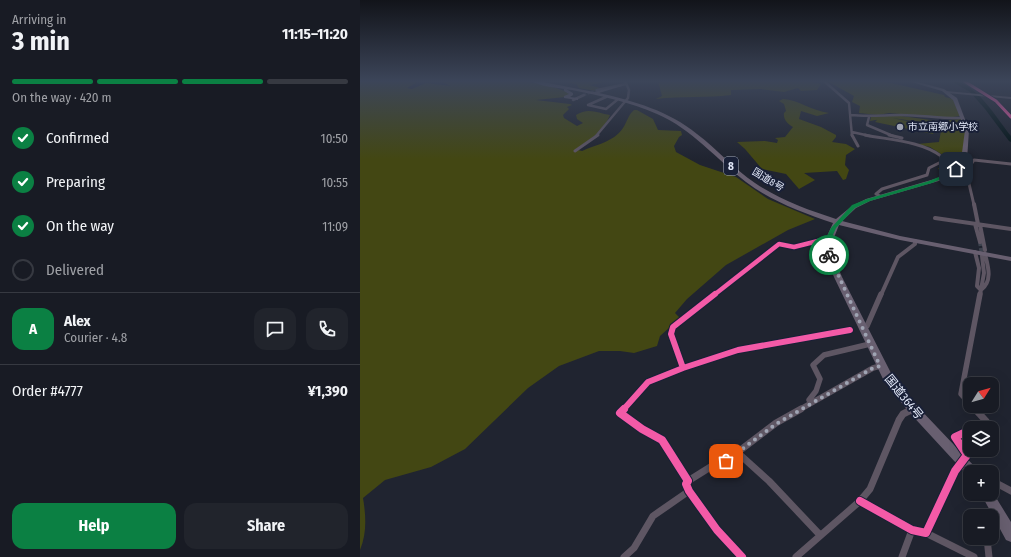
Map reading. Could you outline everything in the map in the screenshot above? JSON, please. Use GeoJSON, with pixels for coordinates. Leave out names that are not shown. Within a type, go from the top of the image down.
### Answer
{"type":"FeatureCollection","features":[{"type":"Feature","properties":{"kind":"highway","name":"国道8号"},"geometry":{"type":"LineString","coordinates":[[644,107],[662,114],[686,128],[748,180],[768,193],[792,204],[839,220],[915,241],[1011,259]]}},
{"type":"Feature","properties":{"kind":"highway"},"geometry":{"type":"LineString","coordinates":[[827,242],[839,220],[854,207],[880,196],[930,182],[948,175],[956,169],[964,160],[967,141],[966,126],[958,107]]}},
{"type":"Feature","properties":{"kind":"highway","name":"国道8号"},"geometry":{"type":"LineString","coordinates":[[839,220],[982,253],[1011,255]]}},
{"type":"Feature","properties":{"kind":"highway","name":"国道364号"},"geometry":{"type":"LineString","coordinates":[[827,242],[829,255],[880,366],[898,392],[966,465]]}},
{"type":"Feature","properties":{"kind":"highway"},"geometry":{"type":"LineString","coordinates":[[999,520],[1011,535]]}},
{"type":"Feature","properties":{"kind":"street"},"geometry":{"type":"LineString","coordinates":[[597,107],[606,109],[609,107]]}},
{"type":"Feature","properties":{"kind":"street"},"geometry":{"type":"LineString","coordinates":[[576,151],[597,136],[619,107]]}},
{"type":"Feature","properties":{"kind":"street"},"geometry":{"type":"LineString","coordinates":[[850,107],[852,137],[858,146]]}},
{"type":"Feature","properties":{"kind":"street"},"geometry":{"type":"LineString","coordinates":[[851,115],[869,117],[898,115],[963,118]]}},
{"type":"Feature","properties":{"kind":"street"},"geometry":{"type":"LineString","coordinates":[[869,117],[867,125],[876,131],[913,141],[912,144]]}},
{"type":"Feature","properties":{"kind":"street"},"geometry":{"type":"LineString","coordinates":[[852,132],[912,144],[937,153],[941,156],[941,162],[929,168],[927,171],[928,174],[925,176],[907,180],[878,191],[876,194],[880,196]]}},
{"type":"Feature","properties":{"kind":"street"},"geometry":{"type":"LineString","coordinates":[[964,377],[981,290],[988,284],[989,275],[982,253],[978,224],[966,171],[974,160],[1011,164]]}},
{"type":"Feature","properties":{"kind":"street"},"geometry":{"type":"LineString","coordinates":[[935,218],[1011,230]]}},
{"type":"Feature","properties":{"kind":"street"},"geometry":{"type":"LineString","coordinates":[[978,224],[980,242]]}},
{"type":"Feature","properties":{"kind":"street"},"geometry":{"type":"LineString","coordinates":[[683,368],[671,334],[673,327],[779,244],[794,247],[818,241],[827,242]]}},
{"type":"Feature","properties":{"kind":"street"},"geometry":{"type":"LineString","coordinates":[[862,328],[867,326],[898,257],[915,244],[915,241]]}},
{"type":"Feature","properties":{"kind":"street"},"geometry":{"type":"LineString","coordinates":[[981,290],[977,286],[982,253]]}},
{"type":"Feature","properties":{"kind":"street"},"geometry":{"type":"LineString","coordinates":[[742,557],[717,530],[689,491],[686,484],[688,481],[662,440],[642,430],[620,412],[648,382],[683,368],[738,350],[850,330]]}},
{"type":"Feature","properties":{"kind":"street"},"geometry":{"type":"LineString","coordinates":[[811,403],[809,400],[816,391],[820,378],[812,367],[819,359],[830,354],[870,344]]}},
{"type":"Feature","properties":{"kind":"street"},"geometry":{"type":"LineString","coordinates":[[688,481],[738,452],[776,424],[811,403],[873,368],[880,366]]}},
{"type":"Feature","properties":{"kind":"street"},"geometry":{"type":"LineString","coordinates":[[963,384],[961,394],[963,396]]}},
{"type":"Feature","properties":{"kind":"street"},"geometry":{"type":"LineString","coordinates":[[796,557],[860,501],[875,479],[899,420],[903,414],[913,409]]}},
{"type":"Feature","properties":{"kind":"street"},"geometry":{"type":"LineString","coordinates":[[979,413],[986,421]]}},
{"type":"Feature","properties":{"kind":"street"},"geometry":{"type":"LineString","coordinates":[[963,434],[956,437],[963,448]]}},
{"type":"Feature","properties":{"kind":"street"},"geometry":{"type":"LineString","coordinates":[[738,452],[769,481],[820,535]]}},
{"type":"Feature","properties":{"kind":"street"},"geometry":{"type":"LineString","coordinates":[[926,533],[955,470],[965,457]]}},
{"type":"Feature","properties":{"kind":"street"},"geometry":{"type":"LineString","coordinates":[[999,485],[1011,491]]}},
{"type":"Feature","properties":{"kind":"street"},"geometry":{"type":"LineString","coordinates":[[624,557],[634,550],[648,522],[689,491]]}},
{"type":"Feature","properties":{"kind":"street"},"geometry":{"type":"LineString","coordinates":[[860,501],[912,530],[926,533],[974,557]]}},
{"type":"Feature","properties":{"kind":"street"},"geometry":{"type":"LineString","coordinates":[[902,557],[912,530]]}},
{"type":"Feature","properties":{"kind":"street"},"geometry":{"type":"LineString","coordinates":[[988,545],[989,557]]}},
{"type":"Feature","properties":{"kind":"green space"},"geometry":{"type":"Polygon","coordinates":[[[360,107],[567,107],[569,109],[563,115],[564,118],[577,126],[583,123],[577,119],[576,115],[585,111],[593,111],[610,115],[600,130],[578,150],[582,151],[615,137],[623,128],[632,112],[637,110],[653,119],[658,130],[681,131],[682,135],[679,137],[674,146],[676,152],[700,165],[736,177],[768,199],[815,219],[788,230],[726,265],[687,299],[675,313],[680,318],[660,336],[657,346],[634,353],[599,351],[559,366],[528,388],[465,449],[431,467],[385,480],[363,498],[365,524],[364,537],[360,550],[360,107]]]}},
{"type":"Feature","properties":{"kind":"green space"},"geometry":{"type":"Polygon","coordinates":[[[785,107],[810,107],[829,113],[817,116],[801,111],[799,119],[821,127],[836,135],[832,142],[846,144],[855,149],[846,155],[845,165],[849,170],[846,179],[843,180],[837,171],[804,173],[815,180],[799,189],[786,174],[762,169],[737,142],[765,141],[777,143],[778,140],[775,138],[785,137],[793,127],[784,118],[784,113],[786,111],[785,107]]]}},
{"type":"Feature","properties":{"kind":"green space"},"geometry":{"type":"Polygon","coordinates":[[[860,107],[956,107],[960,116],[946,118],[889,113],[878,115],[859,113],[860,107]]]}},
{"type":"Feature","properties":{"kind":"green space"},"geometry":{"type":"Polygon","coordinates":[[[894,115],[938,121],[961,119],[966,135],[963,153],[949,172],[938,169],[946,157],[930,147],[917,144],[939,142],[942,125],[892,118],[937,127],[933,134],[875,122],[877,120],[870,121],[871,117],[894,115]]]}},
{"type":"Feature","properties":{"kind":"waterway"},"geometry":{"type":"LineString","coordinates":[[986,107],[1011,140]]}},
{"type":"Feature","properties":{"kind":"tunnel"},"geometry":{"type":"LineString","coordinates":[[980,242],[982,256]]}},
{"type":"Feature","properties":{"kind":"cycle path"},"geometry":{"type":"LineString","coordinates":[[1002,107],[1011,117]]}},
{"type":"Feature","properties":{"kind":"cycle path"},"geometry":{"type":"LineString","coordinates":[[683,368],[671,334],[673,327],[779,244],[794,247],[818,241],[827,242]]}},
{"type":"Feature","properties":{"kind":"cycle path"},"geometry":{"type":"LineString","coordinates":[[742,557],[717,530],[689,491],[686,484],[688,481],[662,440],[642,429],[620,413],[648,382],[683,368],[738,350],[850,330]]}},
{"type":"Feature","properties":{"kind":"cycle path"},"geometry":{"type":"LineString","coordinates":[[963,433],[955,437],[963,449]]}},
{"type":"Feature","properties":{"kind":"cycle path"},"geometry":{"type":"LineString","coordinates":[[860,501],[912,530],[926,533],[955,471],[966,457]]}},
{"type":"Feature","properties":{"kind":"way so far"},"geometry":{"type":"LineString","coordinates":[[726,461],[776,424],[846,383],[873,368],[880,366],[829,255]]}},
{"type":"Feature","properties":{"kind":"place","name":"市立南郷小学校"},"geometry":{"type":"Point","coordinates":[900,127]}},
{"type":"Feature","properties":{"kind":"route"},"geometry":{"type":"LineString","coordinates":[[829,255],[827,242],[837,222],[850,209],[868,200],[930,182],[948,175],[956,169]]}}]}
